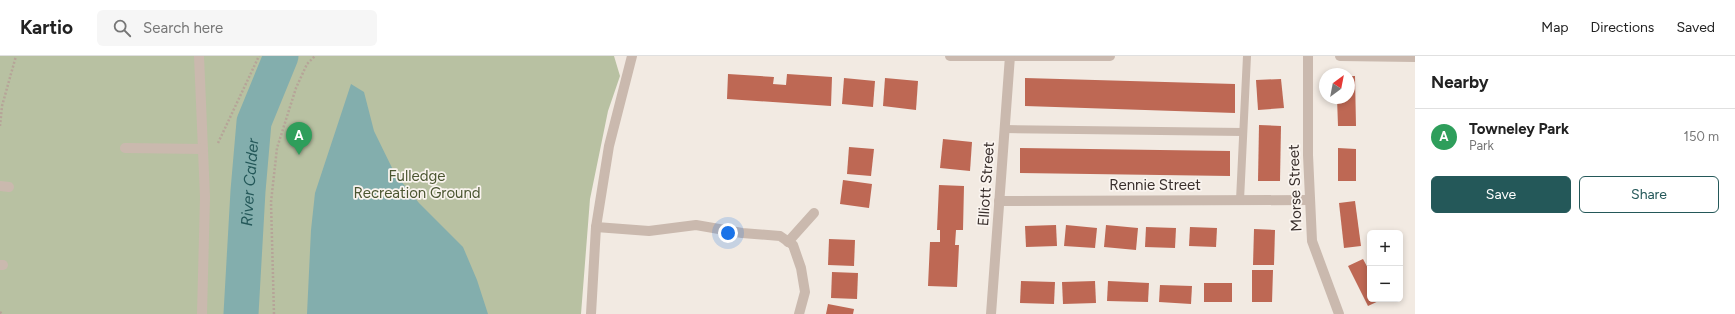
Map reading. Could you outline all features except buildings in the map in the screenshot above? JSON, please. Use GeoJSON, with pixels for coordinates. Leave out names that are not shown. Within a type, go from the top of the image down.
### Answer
{"type":"FeatureCollection","features":[{"type":"Feature","properties":{"kind":"street"},"geometry":{"type":"LineString","coordinates":[[199,56],[205,197],[202,314]]}},
{"type":"Feature","properties":{"kind":"street"},"geometry":{"type":"LineString","coordinates":[[591,314],[596,227],[609,146],[632,56]]}},
{"type":"Feature","properties":{"kind":"street"},"geometry":{"type":"LineString","coordinates":[[950,56],[1110,56]]}},
{"type":"Feature","properties":{"kind":"street","name":"Elliott Street"},"geometry":{"type":"LineString","coordinates":[[990,314],[1000,201],[1010,56]]}},
{"type":"Feature","properties":{"kind":"street","name":"Morse Street"},"geometry":{"type":"LineString","coordinates":[[1308,56],[1312,241],[1339,314]]}},
{"type":"Feature","properties":{"kind":"street"},"geometry":{"type":"LineString","coordinates":[[1340,56],[1415,57]]}},
{"type":"Feature","properties":{"kind":"street"},"geometry":{"type":"LineString","coordinates":[[125,148],[203,149]]}},
{"type":"Feature","properties":{"kind":"street","name":"Rennie Street"},"geometry":{"type":"LineString","coordinates":[[1000,201],[1310,200]]}},
{"type":"Feature","properties":{"kind":"street"},"geometry":{"type":"LineString","coordinates":[[788,242],[814,213]]}},
{"type":"Feature","properties":{"kind":"street"},"geometry":{"type":"LineString","coordinates":[[596,227],[649,231],[696,224],[742,233],[780,236],[793,245],[800,268],[805,292],[799,314]]}},
{"type":"Feature","properties":{"kind":"lane"},"geometry":{"type":"LineString","coordinates":[[1240,200],[1246,56]]}},
{"type":"Feature","properties":{"kind":"lane"},"geometry":{"type":"LineString","coordinates":[[1005,129],[1243,132]]}},
{"type":"Feature","properties":{"kind":"path"},"geometry":{"type":"LineString","coordinates":[[0,126],[2,106],[16,56]]}},
{"type":"Feature","properties":{"kind":"path"},"geometry":{"type":"LineString","coordinates":[[203,163],[218,142],[259,56]]}},
{"type":"Feature","properties":{"kind":"path"},"geometry":{"type":"LineString","coordinates":[[274,314],[271,202],[277,148],[296,88],[307,64],[315,56]]}},
{"type":"Feature","properties":{"kind":"green space","name":"Fulledge Recreation Ground"},"geometry":{"type":"Polygon","coordinates":[[[0,56],[614,56],[620,76],[608,111],[590,199],[581,314],[0,314],[0,56]]]}},
{"type":"Feature","properties":{"kind":"water"},"geometry":{"type":"Polygon","coordinates":[[[351,84],[364,92],[374,131],[395,174],[419,203],[463,247],[477,280],[488,314],[307,314],[311,230],[315,193],[351,84]]]}},
{"type":"Feature","properties":{"kind":"waterway","name":"River Calder"},"geometry":{"type":"LineString","coordinates":[[241,314],[248,191],[254,122],[281,56]]}},
{"type":"Feature","properties":{"kind":"place","name":"Towneley Park"},"geometry":{"type":"Point","coordinates":[299,155]}}]}
